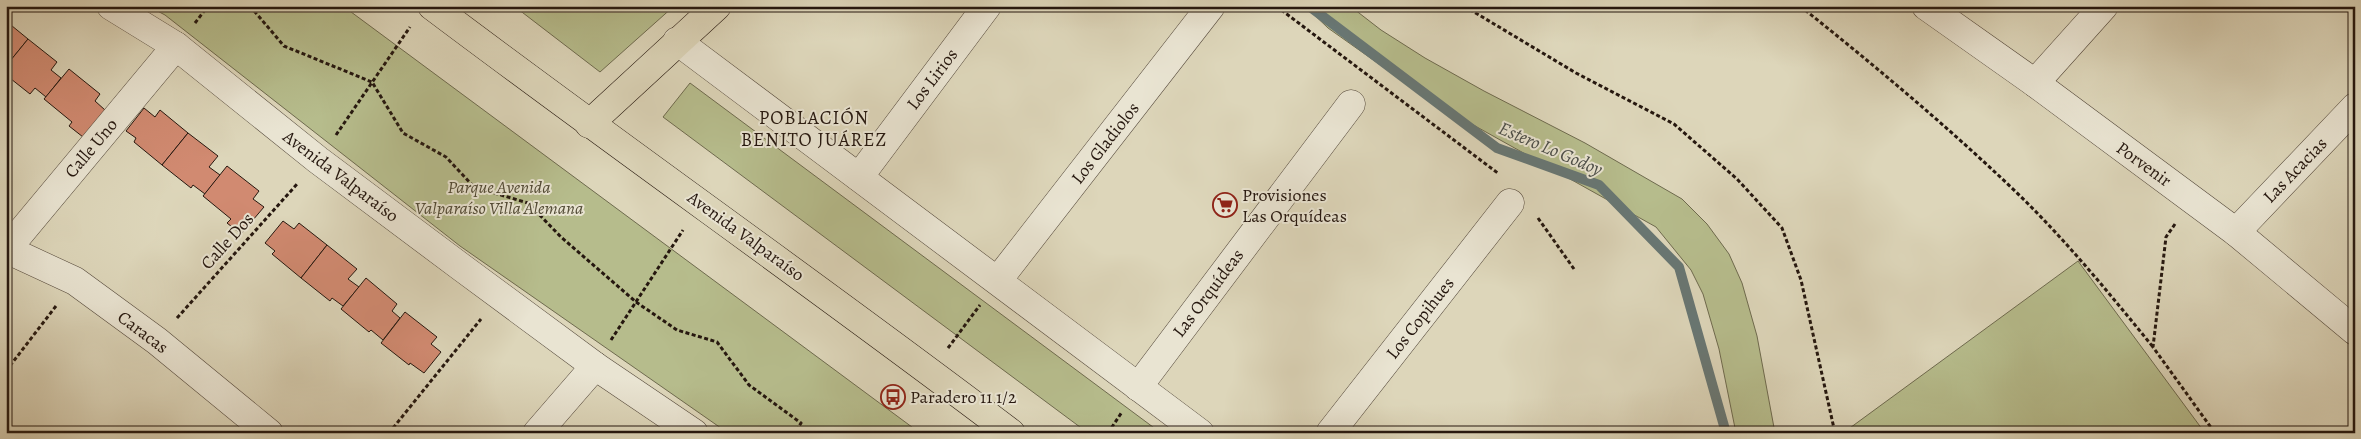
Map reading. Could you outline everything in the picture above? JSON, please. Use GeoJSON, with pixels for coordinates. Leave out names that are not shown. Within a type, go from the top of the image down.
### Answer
{"type":"FeatureCollection","features":[{"type":"Feature","properties":{"kind":"main road"},"geometry":{"type":"LineString","coordinates":[[589,124],[717,6]]}},
{"type":"Feature","properties":{"kind":"main road","name":"Avenida Valparaíso"},"geometry":{"type":"LineString","coordinates":[[423,14],[589,124],[701,203],[930,371],[1011,433]]}},
{"type":"Feature","properties":{"kind":"street","name":"Avenida Valparaíso"},"geometry":{"type":"LineString","coordinates":[[111,6],[176,46],[318,160],[499,296],[595,366],[694,433]]}},
{"type":"Feature","properties":{"kind":"street","name":"Los Lirios"},"geometry":{"type":"LineString","coordinates":[[859,176],[987,6]]}},
{"type":"Feature","properties":{"kind":"street","name":"Los Gladiolos"},"geometry":{"type":"LineString","coordinates":[[998,280],[1211,6]]}},
{"type":"Feature","properties":{"kind":"street","name":"Porvenir"},"geometry":{"type":"LineString","coordinates":[[1926,6],[2035,83],[2236,232],[2355,331]]}},
{"type":"Feature","properties":{"kind":"street"},"geometry":{"type":"LineString","coordinates":[[2035,83],[2104,6]]}},
{"type":"Feature","properties":{"kind":"street"},"geometry":{"type":"LineString","coordinates":[[678,41],[1200,433]]}},
{"type":"Feature","properties":{"kind":"street","name":"Calle Uno"},"geometry":{"type":"LineString","coordinates":[[7,249],[176,46]]}},
{"type":"Feature","properties":{"kind":"street","name":"Las Orquídeas"},"geometry":{"type":"LineString","coordinates":[[1138,386],[1351,104]]}},
{"type":"Feature","properties":{"kind":"street","name":"Las Acacias"},"geometry":{"type":"LineString","coordinates":[[2236,232],[2355,107]]}},
{"type":"Feature","properties":{"kind":"street","name":"Los Copihues"},"geometry":{"type":"LineString","coordinates":[[1330,433],[1510,203]]}},
{"type":"Feature","properties":{"kind":"street","name":"Caracas"},"geometry":{"type":"LineString","coordinates":[[7,249],[75,281],[157,341],[269,433]]}},
{"type":"Feature","properties":{"kind":"street"},"geometry":{"type":"LineString","coordinates":[[537,433],[595,366]]}},
{"type":"Feature","properties":{"kind":"path"},"geometry":{"type":"LineString","coordinates":[[250,6],[284,46],[372,82],[403,133],[446,157],[474,187],[528,203],[561,236],[636,302],[676,330],[717,342],[749,386],[801,423],[795,433]]}},
{"type":"Feature","properties":{"kind":"path"},"geometry":{"type":"LineString","coordinates":[[1276,6],[1501,176]]}},
{"type":"Feature","properties":{"kind":"path"},"geometry":{"type":"LineString","coordinates":[[1464,6],[1576,73],[1674,124],[1737,180],[1782,228],[1801,280],[1835,433]]}},
{"type":"Feature","properties":{"kind":"path"},"geometry":{"type":"LineString","coordinates":[[1800,6],[1875,65],[2016,191],[2092,272],[2153,347],[2215,433]]}},
{"type":"Feature","properties":{"kind":"path","name":"Calle Dos"},"geometry":{"type":"LineString","coordinates":[[157,341],[318,160],[372,82],[423,14]]}},
{"type":"Feature","properties":{"kind":"path"},"geometry":{"type":"LineString","coordinates":[[2153,347],[2166,237],[2192,199]]}},
{"type":"Feature","properties":{"kind":"path"},"geometry":{"type":"LineString","coordinates":[[595,366],[701,203]]}},
{"type":"Feature","properties":{"kind":"path"},"geometry":{"type":"LineString","coordinates":[[1536,215],[1574,269]]}},
{"type":"Feature","properties":{"kind":"path"},"geometry":{"type":"LineString","coordinates":[[930,371],[998,280]]}},
{"type":"Feature","properties":{"kind":"path"},"geometry":{"type":"LineString","coordinates":[[6,371],[75,281]]}},
{"type":"Feature","properties":{"kind":"path"},"geometry":{"type":"LineString","coordinates":[[388,433],[499,296]]}},
{"type":"Feature","properties":{"kind":"green space","name":"Parque Avenida Valparaíso Villa Alemana"},"geometry":{"type":"Polygon","coordinates":[[[148,6],[343,6],[920,433],[728,433],[460,246],[165,15],[148,6]]]}},
{"type":"Feature","properties":{"kind":"green space"},"geometry":{"type":"Polygon","coordinates":[[[514,6],[674,6],[600,72],[514,6]]]}},
{"type":"Feature","properties":{"kind":"green space"},"geometry":{"type":"Polygon","coordinates":[[[1305,6],[1350,6],[1381,30],[1425,58],[1585,143],[1682,199],[1707,224],[1729,254],[1742,283],[1757,336],[1775,433],[1736,433],[1719,349],[1703,294],[1691,270],[1656,227],[1434,103],[1328,28],[1305,6]]]}},
{"type":"Feature","properties":{"kind":"green space"},"geometry":{"type":"Polygon","coordinates":[[[690,83],[1161,433],[1088,433],[663,117],[690,83]]]}},
{"type":"Feature","properties":{"kind":"green space"},"geometry":{"type":"Polygon","coordinates":[[[2078,261],[2205,433],[1843,433],[2078,261]]]}},
{"type":"Feature","properties":{"kind":"building"},"geometry":{"type":"Polygon","coordinates":[[[6,21],[28,39],[6,66],[6,21]]]}},
{"type":"Feature","properties":{"kind":"building"},"geometry":{"type":"Polygon","coordinates":[[[28,39],[57,62],[51,70],[61,78],[46,97],[35,88],[30,94],[6,75],[6,66],[28,39]]]}},
{"type":"Feature","properties":{"kind":"building"},"geometry":{"type":"Polygon","coordinates":[[[69,69],[100,94],[95,101],[105,110],[83,137],[69,126],[72,122],[44,99],[69,69]]]}},
{"type":"Feature","properties":{"kind":"building"},"geometry":{"type":"Polygon","coordinates":[[[144,108],[155,117],[160,110],[188,133],[162,165],[134,142],[136,138],[126,131],[144,108]]]}},
{"type":"Feature","properties":{"kind":"building"},"geometry":{"type":"Polygon","coordinates":[[[188,133],[218,156],[209,167],[220,175],[205,194],[193,185],[191,188],[162,165],[188,133]]]}},
{"type":"Feature","properties":{"kind":"building"},"geometry":{"type":"Polygon","coordinates":[[[227,166],[259,191],[253,199],[264,207],[241,234],[227,223],[231,219],[203,196],[227,166]]]}},
{"type":"Feature","properties":{"kind":"building"},"geometry":{"type":"Polygon","coordinates":[[[283,221],[294,229],[299,223],[327,245],[301,278],[272,254],[275,251],[265,243],[283,221]]]}},
{"type":"Feature","properties":{"kind":"building"},"geometry":{"type":"Polygon","coordinates":[[[327,245],[357,269],[348,279],[359,287],[343,306],[332,298],[330,301],[301,278],[327,245]]]}},
{"type":"Feature","properties":{"kind":"building"},"geometry":{"type":"Polygon","coordinates":[[[366,278],[397,304],[392,311],[400,318],[383,340],[371,330],[369,332],[341,309],[366,278]]]}},
{"type":"Feature","properties":{"kind":"building"},"geometry":{"type":"Polygon","coordinates":[[[405,312],[437,337],[431,344],[441,352],[424,373],[410,363],[409,365],[381,343],[405,312]]]}},
{"type":"Feature","properties":{"kind":"waterway","name":"Estero Lo Godoy"},"geometry":{"type":"LineString","coordinates":[[1309,6],[1497,148],[1599,185],[1679,267],[1726,433]]}},
{"type":"Feature","properties":{"kind":"place","name":"Provisiones Las Orquídeas"},"geometry":{"type":"Point","coordinates":[1225,205]}},
{"type":"Feature","properties":{"kind":"place","name":"Paradero 11 1/2"},"geometry":{"type":"Point","coordinates":[893,397]}},
{"type":"Feature","properties":{"kind":"district","name":"POBLACIÓN BENITO JUÁREZ"},"geometry":{"type":"Point","coordinates":[814,128]}}]}
